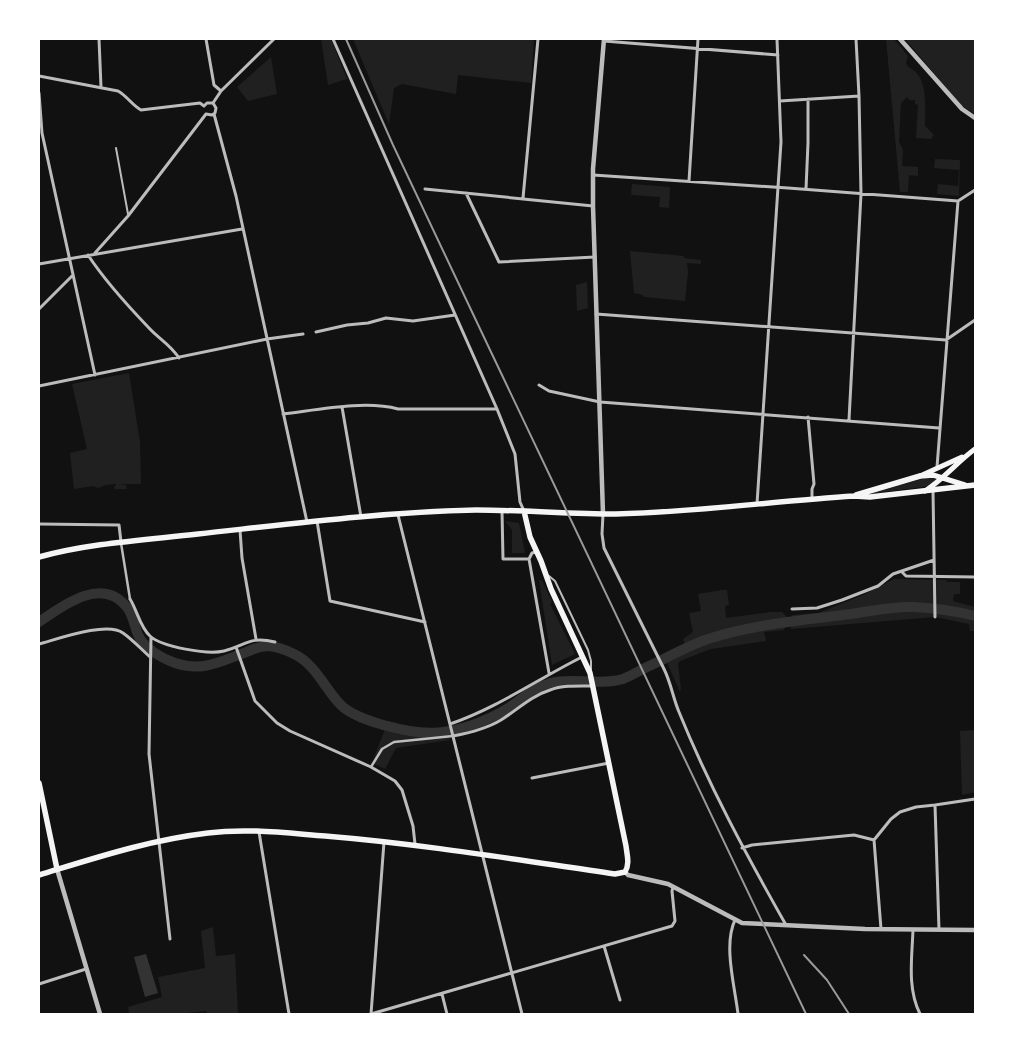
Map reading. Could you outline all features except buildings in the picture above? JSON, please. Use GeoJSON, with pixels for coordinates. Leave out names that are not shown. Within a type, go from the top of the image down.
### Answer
{"type":"FeatureCollection","features":[{"type":"Feature","properties":{"kind":"main road"},"geometry":{"type":"LineString","coordinates":[[923,492],[943,478],[975,449]]}},
{"type":"Feature","properties":{"kind":"main road"},"geometry":{"type":"LineString","coordinates":[[854,496],[920,476],[967,455]]}},
{"type":"Feature","properties":{"kind":"main road"},"geometry":{"type":"LineString","coordinates":[[920,476],[933,475],[968,486]]}},
{"type":"Feature","properties":{"kind":"main road"},"geometry":{"type":"LineString","coordinates":[[39,557],[83,548],[317,520],[398,514],[502,511],[603,514],[652,512],[854,496],[870,497],[975,485]]}},
{"type":"Feature","properties":{"kind":"main road"},"geometry":{"type":"LineString","coordinates":[[39,875],[160,840],[208,833],[259,832],[415,844],[614,874],[624,872],[628,867],[626,846],[591,674],[551,589],[530,537],[524,511]]}},
{"type":"Feature","properties":{"kind":"main road"},"geometry":{"type":"LineString","coordinates":[[39,782],[58,869]]}},
{"type":"Feature","properties":{"kind":"street"},"geometry":{"type":"LineString","coordinates":[[99,39],[101,87]]}},
{"type":"Feature","properties":{"kind":"street"},"geometry":{"type":"LineString","coordinates":[[206,39],[214,85],[220,91]]}},
{"type":"Feature","properties":{"kind":"street"},"geometry":{"type":"LineString","coordinates":[[39,76],[118,91],[141,110],[200,104],[204,106],[213,103],[220,91],[274,39]]}},
{"type":"Feature","properties":{"kind":"street"},"geometry":{"type":"LineString","coordinates":[[333,39],[497,409],[515,454],[520,502],[524,511]]}},
{"type":"Feature","properties":{"kind":"street"},"geometry":{"type":"LineString","coordinates":[[523,198],[538,39]]}},
{"type":"Feature","properties":{"kind":"street"},"geometry":{"type":"LineString","coordinates":[[689,181],[698,39]]}},
{"type":"Feature","properties":{"kind":"street"},"geometry":{"type":"LineString","coordinates":[[757,504],[781,142],[777,39]]}},
{"type":"Feature","properties":{"kind":"street"},"geometry":{"type":"LineString","coordinates":[[849,420],[862,194],[860,96],[856,39]]}},
{"type":"Feature","properties":{"kind":"street"},"geometry":{"type":"LineString","coordinates":[[900,39],[962,109],[975,118]]}},
{"type":"Feature","properties":{"kind":"street"},"geometry":{"type":"LineString","coordinates":[[778,55],[604,40],[593,175],[593,206],[604,504],[602,534],[604,548],[671,683],[682,718],[742,848],[787,926]]}},
{"type":"Feature","properties":{"kind":"street"},"geometry":{"type":"LineString","coordinates":[[39,93],[40,133],[95,375]]}},
{"type":"Feature","properties":{"kind":"street"},"geometry":{"type":"LineString","coordinates":[[780,101],[860,96]]}},
{"type":"Feature","properties":{"kind":"street"},"geometry":{"type":"LineString","coordinates":[[806,189],[808,99]]}},
{"type":"Feature","properties":{"kind":"street"},"geometry":{"type":"LineString","coordinates":[[213,103],[216,108],[214,114],[234,189],[307,522]]}},
{"type":"Feature","properties":{"kind":"street"},"geometry":{"type":"LineString","coordinates":[[204,106],[203,110],[206,114]]}},
{"type":"Feature","properties":{"kind":"street"},"geometry":{"type":"LineString","coordinates":[[206,114],[214,114]]}},
{"type":"Feature","properties":{"kind":"street"},"geometry":{"type":"LineString","coordinates":[[95,254],[128,216],[206,114]]}},
{"type":"Feature","properties":{"kind":"street"},"geometry":{"type":"LineString","coordinates":[[593,175],[958,201],[975,190]]}},
{"type":"Feature","properties":{"kind":"street"},"geometry":{"type":"LineString","coordinates":[[426,189],[593,206]]}},
{"type":"Feature","properties":{"kind":"street"},"geometry":{"type":"LineString","coordinates":[[466,193],[499,262],[595,257]]}},
{"type":"Feature","properties":{"kind":"street"},"geometry":{"type":"LineString","coordinates":[[937,467],[958,201]]}},
{"type":"Feature","properties":{"kind":"street"},"geometry":{"type":"LineString","coordinates":[[39,264],[242,229]]}},
{"type":"Feature","properties":{"kind":"street"},"geometry":{"type":"LineString","coordinates":[[88,255],[96,267],[150,329],[172,348],[179,358]]}},
{"type":"Feature","properties":{"kind":"street"},"geometry":{"type":"LineString","coordinates":[[39,309],[73,275]]}},
{"type":"Feature","properties":{"kind":"street"},"geometry":{"type":"LineString","coordinates":[[596,314],[946,340],[975,320]]}},
{"type":"Feature","properties":{"kind":"street"},"geometry":{"type":"LineString","coordinates":[[316,332],[386,318],[413,321],[455,315]]}},
{"type":"Feature","properties":{"kind":"street"},"geometry":{"type":"LineString","coordinates":[[39,386],[267,339],[303,334]]}},
{"type":"Feature","properties":{"kind":"street"},"geometry":{"type":"LineString","coordinates":[[539,385],[549,391],[600,402],[939,428]]}},
{"type":"Feature","properties":{"kind":"street"},"geometry":{"type":"LineString","coordinates":[[283,414],[342,407],[387,406],[398,409],[497,409]]}},
{"type":"Feature","properties":{"kind":"street"},"geometry":{"type":"LineString","coordinates":[[342,407],[361,518]]}},
{"type":"Feature","properties":{"kind":"street"},"geometry":{"type":"LineString","coordinates":[[808,417],[814,484],[812,499]]}},
{"type":"Feature","properties":{"kind":"street"},"geometry":{"type":"LineString","coordinates":[[933,491],[935,615]]}},
{"type":"Feature","properties":{"kind":"street"},"geometry":{"type":"LineString","coordinates":[[502,511],[503,559],[529,559]]}},
{"type":"Feature","properties":{"kind":"street"},"geometry":{"type":"LineString","coordinates":[[398,514],[522,1014]]}},
{"type":"Feature","properties":{"kind":"street"},"geometry":{"type":"LineString","coordinates":[[317,520],[330,601],[425,622]]}},
{"type":"Feature","properties":{"kind":"street"},"geometry":{"type":"LineString","coordinates":[[39,524],[119,525],[130,599],[151,637],[187,650],[217,652],[256,639],[276,642]]}},
{"type":"Feature","properties":{"kind":"street"},"geometry":{"type":"LineString","coordinates":[[240,530],[242,558],[256,639]]}},
{"type":"Feature","properties":{"kind":"street"},"geometry":{"type":"LineString","coordinates":[[536,551],[532,553],[529,559],[549,673]]}},
{"type":"Feature","properties":{"kind":"street"},"geometry":{"type":"LineString","coordinates":[[792,609],[818,608],[842,600],[878,586],[893,574],[934,560]]}},
{"type":"Feature","properties":{"kind":"street"},"geometry":{"type":"LineString","coordinates":[[902,572],[906,576],[975,577]]}},
{"type":"Feature","properties":{"kind":"street"},"geometry":{"type":"LineString","coordinates":[[39,644],[97,630],[115,629],[122,632],[150,655]]}},
{"type":"Feature","properties":{"kind":"street"},"geometry":{"type":"LineString","coordinates":[[151,637],[149,754],[170,939]]}},
{"type":"Feature","properties":{"kind":"street"},"geometry":{"type":"LineString","coordinates":[[236,647],[255,701],[276,723],[371,767],[395,781],[402,790],[413,826],[415,844]]}},
{"type":"Feature","properties":{"kind":"street"},"geometry":{"type":"LineString","coordinates":[[451,725],[500,702],[549,673],[582,657]]}},
{"type":"Feature","properties":{"kind":"street"},"geometry":{"type":"LineString","coordinates":[[371,767],[382,749],[394,742],[473,732],[490,726],[536,696],[551,689],[593,685]]}},
{"type":"Feature","properties":{"kind":"street"},"geometry":{"type":"LineString","coordinates":[[532,778],[610,763]]}},
{"type":"Feature","properties":{"kind":"street"},"geometry":{"type":"LineString","coordinates":[[881,929],[874,840],[891,819],[900,812],[916,806],[975,799]]}},
{"type":"Feature","properties":{"kind":"street"},"geometry":{"type":"LineString","coordinates":[[935,805],[939,930]]}},
{"type":"Feature","properties":{"kind":"street"},"geometry":{"type":"LineString","coordinates":[[259,832],[289,1014]]}},
{"type":"Feature","properties":{"kind":"street"},"geometry":{"type":"LineString","coordinates":[[742,848],[752,845],[854,835],[874,840]]}},
{"type":"Feature","properties":{"kind":"street"},"geometry":{"type":"LineString","coordinates":[[384,841],[371,1014],[673,925],[675,921],[673,887]]}},
{"type":"Feature","properties":{"kind":"street"},"geometry":{"type":"LineString","coordinates":[[58,869],[100,1014]]}},
{"type":"Feature","properties":{"kind":"street"},"geometry":{"type":"LineString","coordinates":[[624,872],[628,875],[668,884],[742,923],[913,930],[975,930]]}},
{"type":"Feature","properties":{"kind":"street"},"geometry":{"type":"LineString","coordinates":[[735,920],[730,944],[738,1014]]}},
{"type":"Feature","properties":{"kind":"street"},"geometry":{"type":"LineString","coordinates":[[913,930],[911,988],[920,1014]]}},
{"type":"Feature","properties":{"kind":"street"},"geometry":{"type":"LineString","coordinates":[[604,946],[620,1000]]}},
{"type":"Feature","properties":{"kind":"street"},"geometry":{"type":"LineString","coordinates":[[39,984],[86,969]]}},
{"type":"Feature","properties":{"kind":"street"},"geometry":{"type":"LineString","coordinates":[[442,994],[447,1014]]}},
{"type":"Feature","properties":{"kind":"lane"},"geometry":{"type":"LineString","coordinates":[[116,148],[128,216]]}},
{"type":"Feature","properties":{"kind":"lane"},"geometry":{"type":"LineString","coordinates":[[546,573],[555,581],[588,650],[591,661],[591,674]]}},
{"type":"Feature","properties":{"kind":"lane"},"geometry":{"type":"LineString","coordinates":[[582,657],[588,650]]}},
{"type":"Feature","properties":{"kind":"shaded area"},"geometry":{"type":"Polygon","coordinates":[[[321,39],[331,39],[347,79],[328,85],[321,39]]]}},
{"type":"Feature","properties":{"kind":"shaded area"},"geometry":{"type":"Polygon","coordinates":[[[353,39],[534,39],[531,83],[458,75],[456,94],[402,84],[394,88],[389,124],[353,39]]]}},
{"type":"Feature","properties":{"kind":"shaded area"},"geometry":{"type":"Polygon","coordinates":[[[886,39],[894,39],[908,56],[906,63],[908,67],[920,77],[923,84],[925,101],[925,126],[934,135],[931,139],[916,138],[918,105],[915,104],[915,100],[909,100],[907,97],[901,103],[899,142],[903,150],[902,166],[918,167],[918,176],[909,175],[908,192],[900,192],[886,39]]]}},
{"type":"Feature","properties":{"kind":"shaded area"},"geometry":{"type":"Polygon","coordinates":[[[905,39],[975,39],[975,114],[961,105],[905,39]]]}},
{"type":"Feature","properties":{"kind":"shaded area"},"geometry":{"type":"Polygon","coordinates":[[[271,57],[277,94],[248,101],[237,87],[271,57]]]}},
{"type":"Feature","properties":{"kind":"shaded area"},"geometry":{"type":"Polygon","coordinates":[[[935,159],[960,160],[959,196],[937,194],[938,184],[958,186],[959,170],[934,168],[935,159]]]}},
{"type":"Feature","properties":{"kind":"shaded area"},"geometry":{"type":"Polygon","coordinates":[[[632,184],[670,187],[669,208],[659,207],[660,197],[631,195],[632,184]]]}},
{"type":"Feature","properties":{"kind":"shaded area"},"geometry":{"type":"Polygon","coordinates":[[[630,251],[684,256],[684,258],[701,260],[701,264],[687,263],[685,301],[644,297],[634,293],[630,251]]]}},
{"type":"Feature","properties":{"kind":"shaded area"},"geometry":{"type":"Polygon","coordinates":[[[587,282],[588,308],[577,311],[576,285],[587,282]]]}},
{"type":"Feature","properties":{"kind":"shaded area"},"geometry":{"type":"Polygon","coordinates":[[[129,373],[140,442],[141,484],[118,484],[126,485],[127,489],[115,489],[116,484],[98,488],[93,486],[74,489],[70,453],[87,449],[72,384],[129,373]]]}},
{"type":"Feature","properties":{"kind":"shaded area"},"geometry":{"type":"Polygon","coordinates":[[[925,478],[937,479],[929,486],[870,494],[925,478]]]}},
{"type":"Feature","properties":{"kind":"shaded area"},"geometry":{"type":"Polygon","coordinates":[[[505,521],[519,523],[525,553],[512,553],[512,530],[505,521]]]}},
{"type":"Feature","properties":{"kind":"shaded area"},"geometry":{"type":"Polygon","coordinates":[[[894,579],[960,582],[960,594],[954,594],[953,601],[975,607],[975,631],[970,631],[969,624],[935,617],[791,629],[792,615],[818,613],[863,595],[894,579]]]}},
{"type":"Feature","properties":{"kind":"shaded area"},"geometry":{"type":"Polygon","coordinates":[[[539,580],[542,580],[552,602],[550,604],[575,654],[552,665],[539,580]]]}},
{"type":"Feature","properties":{"kind":"shaded area"},"geometry":{"type":"Polygon","coordinates":[[[727,590],[729,605],[725,606],[726,618],[782,612],[787,617],[784,630],[764,632],[766,641],[711,649],[680,661],[678,664],[680,692],[665,658],[685,646],[683,639],[693,632],[689,613],[701,611],[698,594],[727,590]]]}},
{"type":"Feature","properties":{"kind":"shaded area"},"geometry":{"type":"Polygon","coordinates":[[[388,721],[414,727],[445,728],[450,740],[396,748],[385,769],[372,763],[388,721]]]}},
{"type":"Feature","properties":{"kind":"shaded area"},"geometry":{"type":"Polygon","coordinates":[[[975,730],[975,792],[962,795],[960,731],[975,730]]]}},
{"type":"Feature","properties":{"kind":"shaded area"},"geometry":{"type":"Polygon","coordinates":[[[213,927],[216,956],[235,954],[238,1014],[207,1014],[206,1011],[176,1014],[129,1014],[128,1007],[162,997],[158,977],[205,968],[201,931],[213,927]]]}},
{"type":"Feature","properties":{"kind":"shaded area"},"geometry":{"type":"Polygon","coordinates":[[[146,954],[158,993],[145,997],[134,957],[146,954]]]}},
{"type":"Feature","properties":{"kind":"waterway"},"geometry":{"type":"LineString","coordinates":[[39,622],[70,602],[82,597],[94,594],[116,597],[128,609],[138,635],[144,644],[170,661],[185,666],[202,666],[210,665],[260,647],[279,648],[294,654],[308,664],[346,709],[382,725],[410,731],[432,733],[462,728],[483,721],[510,707],[534,690],[550,683],[559,681],[605,682],[623,679],[700,642],[743,630],[779,623],[898,607],[937,609],[975,616]]}},
{"type":"Feature","properties":{"kind":"railway"},"geometry":{"type":"LineString","coordinates":[[346,39],[393,145],[806,1014]]}},
{"type":"Feature","properties":{"kind":"railway"},"geometry":{"type":"LineString","coordinates":[[804,955],[827,980],[849,1014]]}}]}
